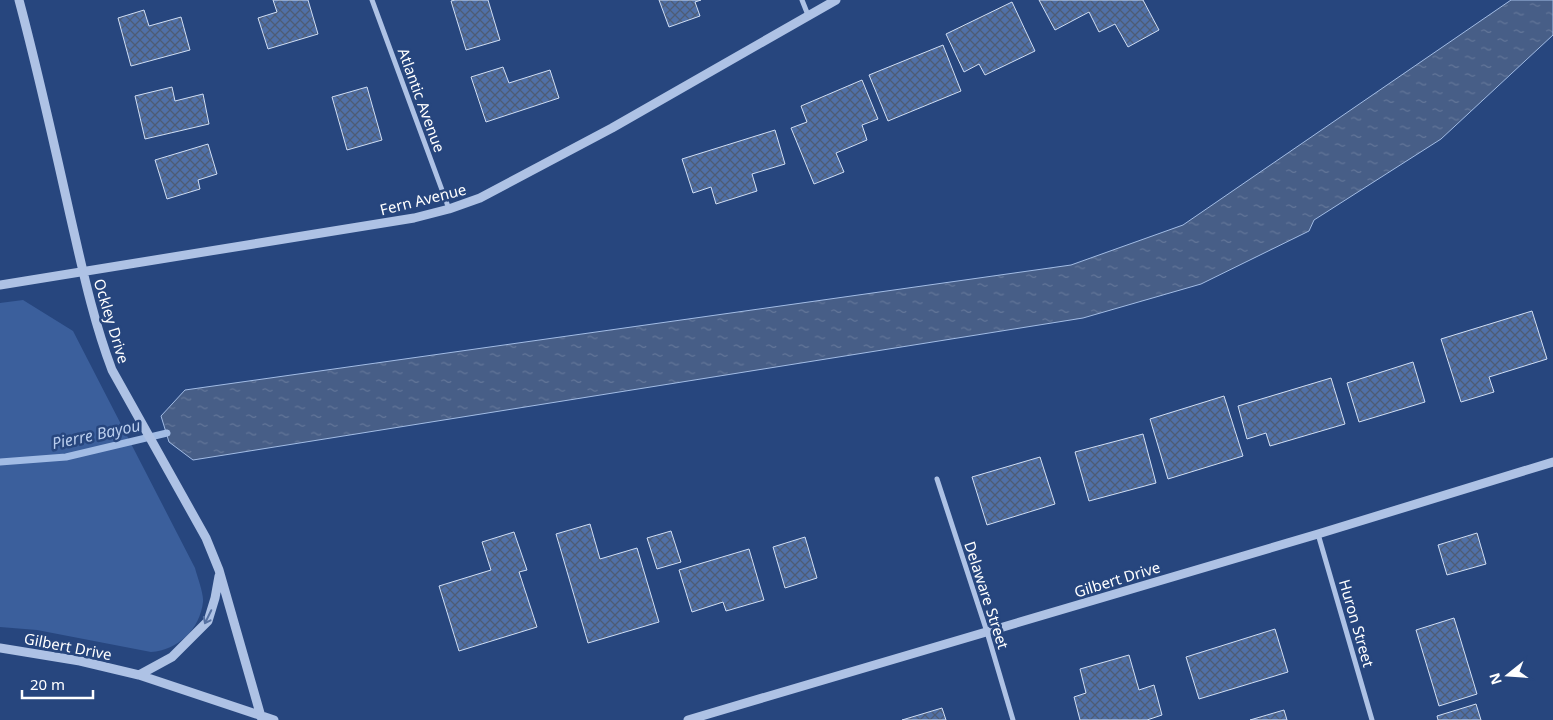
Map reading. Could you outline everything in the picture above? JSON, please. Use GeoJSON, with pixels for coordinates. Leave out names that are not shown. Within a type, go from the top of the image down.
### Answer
{"type":"FeatureCollection","features":[{"type":"Feature","properties":{"kind":"street","name":"Ockley Drive"},"geometry":{"type":"LineString","coordinates":[[19,0],[83,272],[104,349],[112,370],[206,538],[219,570],[261,718]]}},
{"type":"Feature","properties":{"kind":"street","name":"Atlantic Avenue"},"geometry":{"type":"LineString","coordinates":[[372,0],[449,209]]}},
{"type":"Feature","properties":{"kind":"street"},"geometry":{"type":"LineString","coordinates":[[802,0],[808,15]]}},
{"type":"Feature","properties":{"kind":"street","name":"Fern Avenue"},"geometry":{"type":"LineString","coordinates":[[0,285],[414,218],[449,209],[480,198],[612,128],[836,0]]}},
{"type":"Feature","properties":{"kind":"street","name":"Gilbert Drive"},"geometry":{"type":"LineString","coordinates":[[688,720],[1318,534],[1553,462]]}},
{"type":"Feature","properties":{"kind":"street","name":"Delaware Street"},"geometry":{"type":"LineString","coordinates":[[937,479],[987,632],[1013,720]]}},
{"type":"Feature","properties":{"kind":"street","name":"Huron Street"},"geometry":{"type":"LineString","coordinates":[[1318,534],[1372,720]]}},
{"type":"Feature","properties":{"kind":"street"},"geometry":{"type":"LineString","coordinates":[[139,675],[172,657],[208,621],[215,598],[219,570]]}},
{"type":"Feature","properties":{"kind":"street","name":"Gilbert Drive"},"geometry":{"type":"LineString","coordinates":[[0,648],[80,661],[139,675],[261,718],[274,720]]}},
{"type":"Feature","properties":{"kind":"shaded area"},"geometry":{"type":"Polygon","coordinates":[[[23,300],[73,331],[195,568],[203,599],[201,612],[186,636],[170,647],[151,652],[37,630],[0,627],[0,303],[23,300]]]}},
{"type":"Feature","properties":{"kind":"water"},"geometry":{"type":"Polygon","coordinates":[[[1511,0],[1553,0],[1553,35],[1441,139],[1314,220],[1309,231],[1201,284],[1083,318],[193,460],[169,442],[161,416],[185,390],[1071,265],[1183,225],[1511,0]]]}},
{"type":"Feature","properties":{"kind":"building"},"geometry":{"type":"Polygon","coordinates":[[[273,0],[308,0],[318,34],[268,49],[258,18],[277,12],[273,0]]]}},
{"type":"Feature","properties":{"kind":"building"},"geometry":{"type":"Polygon","coordinates":[[[488,0],[500,40],[466,50],[451,1],[488,0]]]}},
{"type":"Feature","properties":{"kind":"building"},"geometry":{"type":"Polygon","coordinates":[[[659,0],[701,0],[695,2],[700,16],[669,27],[659,0]]]}},
{"type":"Feature","properties":{"kind":"building"},"geometry":{"type":"Polygon","coordinates":[[[1039,0],[1143,0],[1159,30],[1128,47],[1115,24],[1099,32],[1089,12],[1055,30],[1039,0]]]}},
{"type":"Feature","properties":{"kind":"building"},"geometry":{"type":"Polygon","coordinates":[[[1012,2],[1035,51],[985,75],[979,64],[964,72],[946,34],[1012,2]]]}},
{"type":"Feature","properties":{"kind":"building"},"geometry":{"type":"Polygon","coordinates":[[[144,10],[149,26],[181,17],[190,50],[131,66],[118,18],[144,10]]]}},
{"type":"Feature","properties":{"kind":"building"},"geometry":{"type":"Polygon","coordinates":[[[943,45],[961,91],[888,121],[869,75],[943,45]]]}},
{"type":"Feature","properties":{"kind":"building"},"geometry":{"type":"Polygon","coordinates":[[[503,67],[509,83],[550,70],[559,98],[486,122],[471,77],[503,67]]]}},
{"type":"Feature","properties":{"kind":"building"},"geometry":{"type":"Polygon","coordinates":[[[862,80],[878,119],[862,125],[867,140],[836,153],[844,172],[814,184],[791,128],[807,122],[801,106],[862,80]]]}},
{"type":"Feature","properties":{"kind":"building"},"geometry":{"type":"Polygon","coordinates":[[[172,87],[175,101],[203,94],[209,124],[145,139],[135,96],[172,87]]]}},
{"type":"Feature","properties":{"kind":"building"},"geometry":{"type":"Polygon","coordinates":[[[367,87],[382,140],[347,150],[332,97],[367,87]]]}},
{"type":"Feature","properties":{"kind":"building"},"geometry":{"type":"Polygon","coordinates":[[[775,130],[785,164],[752,174],[757,191],[716,204],[711,187],[693,193],[682,159],[775,130]]]}},
{"type":"Feature","properties":{"kind":"building"},"geometry":{"type":"Polygon","coordinates":[[[208,144],[217,174],[198,180],[200,189],[167,199],[155,160],[208,144]]]}},
{"type":"Feature","properties":{"kind":"building"},"geometry":{"type":"Polygon","coordinates":[[[1532,311],[1547,359],[1489,377],[1494,392],[1461,402],[1441,339],[1532,311]]]}},
{"type":"Feature","properties":{"kind":"building"},"geometry":{"type":"Polygon","coordinates":[[[1413,362],[1425,402],[1359,422],[1347,383],[1413,362]]]}},
{"type":"Feature","properties":{"kind":"building"},"geometry":{"type":"Polygon","coordinates":[[[1331,378],[1345,424],[1270,446],[1266,433],[1247,439],[1238,406],[1331,378]]]}},
{"type":"Feature","properties":{"kind":"building"},"geometry":{"type":"Polygon","coordinates":[[[1224,396],[1243,456],[1168,479],[1150,419],[1224,396]]]}},
{"type":"Feature","properties":{"kind":"building"},"geometry":{"type":"Polygon","coordinates":[[[1143,434],[1156,483],[1089,501],[1075,452],[1143,434]]]}},
{"type":"Feature","properties":{"kind":"building"},"geometry":{"type":"Polygon","coordinates":[[[1040,457],[1055,504],[987,525],[972,477],[1040,457]]]}},
{"type":"Feature","properties":{"kind":"building"},"geometry":{"type":"Polygon","coordinates":[[[590,524],[600,559],[637,548],[659,622],[588,643],[556,534],[590,524]]]}},
{"type":"Feature","properties":{"kind":"building"},"geometry":{"type":"Polygon","coordinates":[[[671,531],[681,562],[657,569],[647,538],[671,531]]]}},
{"type":"Feature","properties":{"kind":"building"},"geometry":{"type":"Polygon","coordinates":[[[514,532],[527,570],[519,572],[537,627],[459,651],[439,586],[491,570],[482,542],[514,532]]]}},
{"type":"Feature","properties":{"kind":"building"},"geometry":{"type":"Polygon","coordinates":[[[1477,533],[1486,564],[1447,575],[1438,545],[1477,533]]]}},
{"type":"Feature","properties":{"kind":"building"},"geometry":{"type":"Polygon","coordinates":[[[805,537],[817,578],[785,588],[773,547],[805,537]]]}},
{"type":"Feature","properties":{"kind":"building"},"geometry":{"type":"Polygon","coordinates":[[[749,549],[764,600],[726,611],[723,602],[692,612],[679,570],[749,549]]]}},
{"type":"Feature","properties":{"kind":"building"},"geometry":{"type":"Polygon","coordinates":[[[1454,618],[1477,694],[1439,706],[1416,630],[1454,618]]]}},
{"type":"Feature","properties":{"kind":"building"},"geometry":{"type":"Polygon","coordinates":[[[1275,629],[1288,672],[1199,699],[1186,657],[1275,629]]]}},
{"type":"Feature","properties":{"kind":"building"},"geometry":{"type":"Polygon","coordinates":[[[1129,655],[1139,690],[1154,685],[1162,715],[1147,720],[1080,720],[1074,697],[1086,693],[1080,669],[1129,655]]]}},
{"type":"Feature","properties":{"kind":"building"},"geometry":{"type":"Polygon","coordinates":[[[1476,704],[1481,720],[1438,720],[1437,716],[1476,704]]]}},
{"type":"Feature","properties":{"kind":"building"},"geometry":{"type":"Polygon","coordinates":[[[942,708],[946,720],[902,720],[942,708]]]}},
{"type":"Feature","properties":{"kind":"building"},"geometry":{"type":"Polygon","coordinates":[[[1284,710],[1287,720],[1250,720],[1284,710]]]}},
{"type":"Feature","properties":{"kind":"waterway","name":"Pierre Bayou"},"geometry":{"type":"LineString","coordinates":[[0,462],[66,457],[167,433]]}}]}
